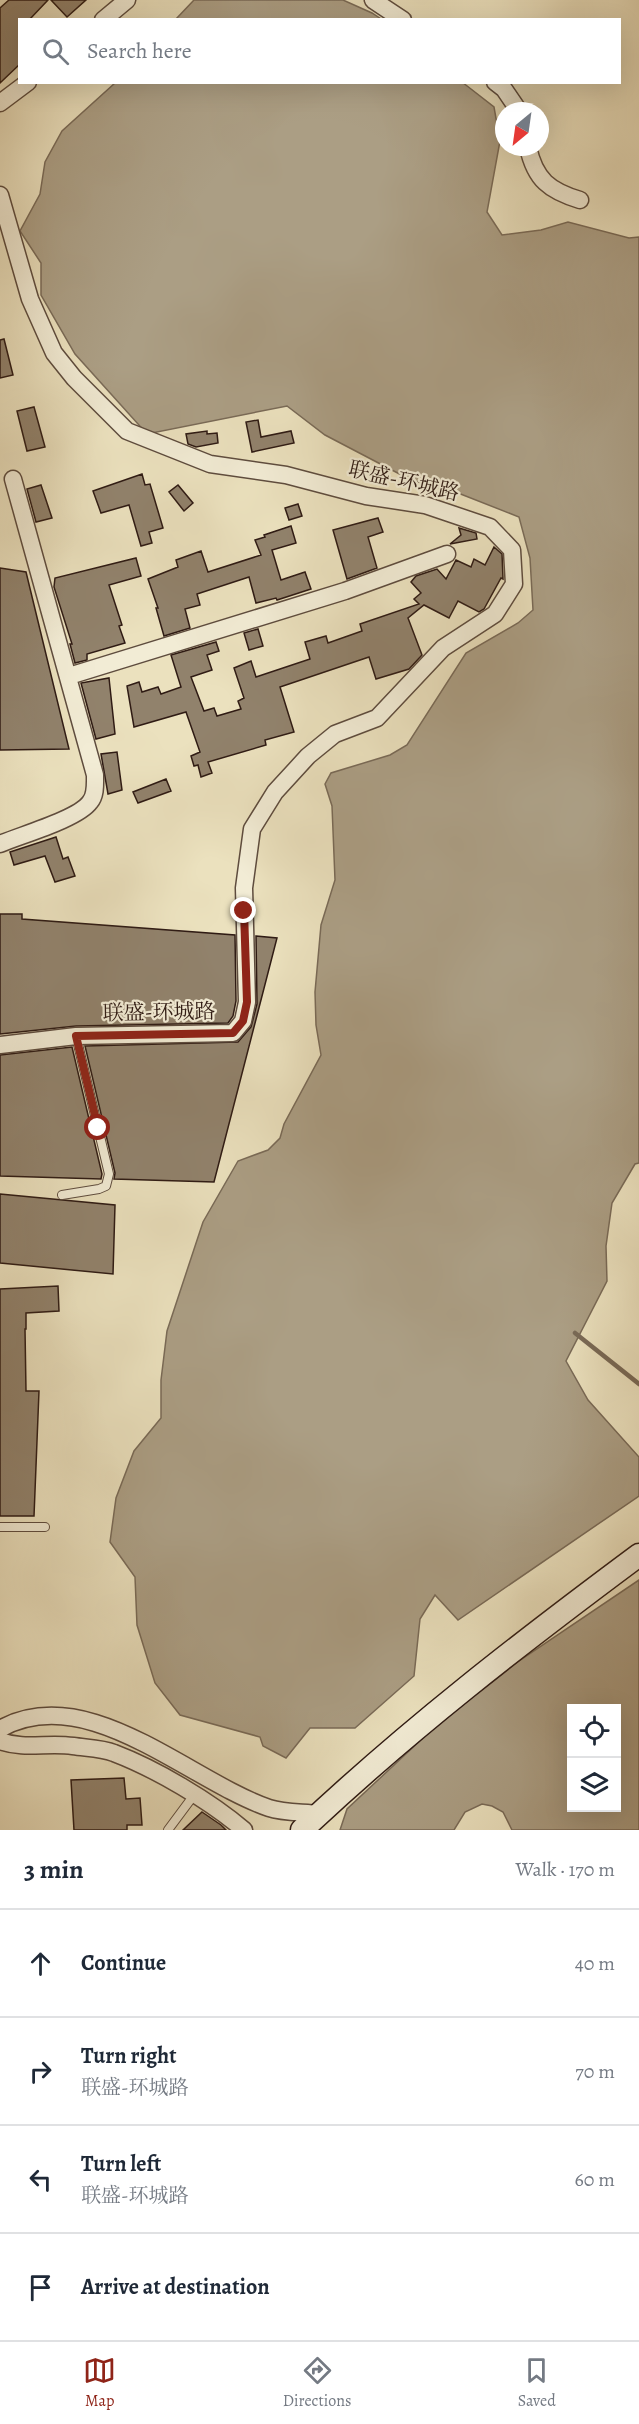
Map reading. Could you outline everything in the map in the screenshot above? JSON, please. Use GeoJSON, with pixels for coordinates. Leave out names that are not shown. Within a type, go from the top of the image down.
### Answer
{"type":"FeatureCollection","features":[{"type":"Feature","properties":{"kind":"street"},"geometry":{"type":"LineString","coordinates":[[105,18],[127,0]]}},
{"type":"Feature","properties":{"kind":"street"},"geometry":{"type":"LineString","coordinates":[[373,0],[400,18]]}},
{"type":"Feature","properties":{"kind":"street"},"geometry":{"type":"LineString","coordinates":[[0,103],[25,84]]}},
{"type":"Feature","properties":{"kind":"street"},"geometry":{"type":"LineString","coordinates":[[498,84],[513,102]]}},
{"type":"Feature","properties":{"kind":"street"},"geometry":{"type":"LineString","coordinates":[[531,156],[544,184],[560,194],[580,200]]}},
{"type":"Feature","properties":{"kind":"street","name":"联盛-环城路"},"geometry":{"type":"LineString","coordinates":[[0,195],[30,299],[54,353],[74,378],[127,431],[210,464],[286,475],[366,496],[425,505],[490,527],[512,550],[514,584],[495,614],[443,648],[376,718],[335,734],[308,756],[275,792],[252,829],[244,888],[247,1002],[243,1021],[233,1033],[76,1036],[0,1045]]}},
{"type":"Feature","properties":{"kind":"street"},"geometry":{"type":"LineString","coordinates":[[0,844],[69,817],[92,801],[95,775],[13,478]]}},
{"type":"Feature","properties":{"kind":"street"},"geometry":{"type":"LineString","coordinates":[[69,676],[345,591],[447,554]]}},
{"type":"Feature","properties":{"kind":"street"},"geometry":{"type":"LineString","coordinates":[[302,1830],[405,1736],[541,1628],[639,1555]]}},
{"type":"Feature","properties":{"kind":"street"},"geometry":{"type":"LineString","coordinates":[[0,1729],[14,1721],[32,1716],[84,1719],[124,1732],[231,1791],[271,1809],[319,1814]]}},
{"type":"Feature","properties":{"kind":"street"},"geometry":{"type":"LineString","coordinates":[[0,1742],[13,1746],[69,1745],[112,1752],[194,1795],[222,1812],[244,1830]]}},
{"type":"Feature","properties":{"kind":"lane"},"geometry":{"type":"LineString","coordinates":[[62,1195],[99,1189],[105,1186],[109,1174],[76,1036]]}},
{"type":"Feature","properties":{"kind":"lane"},"geometry":{"type":"LineString","coordinates":[[0,1527],[45,1527]]}},
{"type":"Feature","properties":{"kind":"lane"},"geometry":{"type":"LineString","coordinates":[[168,1830],[194,1795]]}},
{"type":"Feature","properties":{"kind":"shaded area"},"geometry":{"type":"Polygon","coordinates":[[[194,0],[343,0],[380,18],[177,18],[194,0]]]}},
{"type":"Feature","properties":{"kind":"shaded area"},"geometry":{"type":"Polygon","coordinates":[[[114,84],[465,84],[494,107],[495,156],[497,156],[487,212],[502,235],[541,230],[568,222],[629,238],[639,237],[639,1163],[635,1164],[612,1203],[606,1246],[607,1281],[566,1361],[588,1400],[639,1457],[639,1496],[458,1620],[435,1595],[420,1619],[414,1676],[355,1728],[310,1728],[286,1758],[263,1746],[260,1737],[180,1715],[155,1683],[137,1625],[135,1577],[110,1542],[116,1498],[134,1451],[161,1418],[161,1380],[167,1331],[203,1222],[238,1161],[268,1150],[280,1138],[284,1124],[321,1055],[316,1025],[315,992],[321,925],[335,880],[332,806],[325,784],[331,773],[390,755],[407,745],[466,653],[518,623],[533,610],[530,558],[519,517],[458,493],[411,480],[325,435],[287,406],[147,434],[75,354],[41,295],[41,263],[20,231],[40,194],[45,162],[62,131],[114,84]]]}},
{"type":"Feature","properties":{"kind":"shaded area"},"geometry":{"type":"Polygon","coordinates":[[[639,1580],[639,1830],[512,1830],[503,1812],[482,1804],[465,1812],[454,1830],[340,1830],[347,1809],[470,1694],[639,1580]]]}},
{"type":"Feature","properties":{"kind":"building"},"geometry":{"type":"Polygon","coordinates":[[[9,0],[48,0],[31,18],[18,18],[18,66],[0,83],[0,8],[9,0]]]}},
{"type":"Feature","properties":{"kind":"building"},"geometry":{"type":"Polygon","coordinates":[[[51,0],[86,0],[67,17],[51,0]]]}},
{"type":"Feature","properties":{"kind":"building"},"geometry":{"type":"Polygon","coordinates":[[[4,339],[13,375],[0,378],[0,340],[4,339]]]}},
{"type":"Feature","properties":{"kind":"building"},"geometry":{"type":"Polygon","coordinates":[[[34,407],[45,447],[27,451],[17,411],[34,407]]]}},
{"type":"Feature","properties":{"kind":"building"},"geometry":{"type":"Polygon","coordinates":[[[258,420],[261,437],[291,431],[294,443],[252,452],[246,422],[258,420]]]}},
{"type":"Feature","properties":{"kind":"building"},"geometry":{"type":"Polygon","coordinates":[[[207,431],[207,434],[217,433],[218,443],[196,447],[188,444],[186,434],[207,431]]]}},
{"type":"Feature","properties":{"kind":"building"},"geometry":{"type":"Polygon","coordinates":[[[142,474],[145,485],[150,484],[163,528],[149,532],[152,543],[141,546],[129,505],[101,513],[93,491],[142,474]]]}},
{"type":"Feature","properties":{"kind":"building"},"geometry":{"type":"Polygon","coordinates":[[[41,485],[52,518],[36,522],[27,489],[41,485]]]}},
{"type":"Feature","properties":{"kind":"building"},"geometry":{"type":"Polygon","coordinates":[[[178,485],[193,503],[184,511],[169,492],[178,485]]]}},
{"type":"Feature","properties":{"kind":"building"},"geometry":{"type":"Polygon","coordinates":[[[298,504],[302,516],[289,520],[285,508],[298,504]]]}},
{"type":"Feature","properties":{"kind":"building"},"geometry":{"type":"Polygon","coordinates":[[[378,518],[383,532],[368,537],[377,568],[347,579],[333,530],[378,518]]]}},
{"type":"Feature","properties":{"kind":"building"},"geometry":{"type":"Polygon","coordinates":[[[291,526],[296,543],[272,550],[281,580],[305,572],[311,589],[277,600],[276,598],[256,603],[249,577],[197,594],[200,605],[185,609],[190,628],[164,636],[148,579],[178,567],[176,560],[201,551],[208,572],[261,555],[255,540],[291,526]]]}},
{"type":"Feature","properties":{"kind":"building"},"geometry":{"type":"Polygon","coordinates":[[[459,528],[476,533],[477,539],[450,544],[461,535],[459,528]]]}},
{"type":"Feature","properties":{"kind":"building"},"geometry":{"type":"Polygon","coordinates":[[[494,547],[502,554],[503,579],[501,578],[484,609],[479,612],[458,601],[449,618],[424,605],[408,618],[422,655],[409,669],[376,679],[369,657],[280,687],[294,732],[265,740],[266,745],[208,762],[212,773],[201,777],[198,765],[194,766],[191,756],[200,752],[186,712],[134,727],[127,686],[139,682],[142,692],[158,687],[161,694],[181,687],[171,655],[216,642],[219,651],[207,655],[212,670],[191,677],[204,711],[214,708],[217,716],[241,709],[238,701],[244,698],[234,668],[251,661],[256,677],[310,659],[305,642],[326,636],[328,643],[362,631],[360,624],[419,604],[414,599],[421,593],[411,582],[416,576],[437,569],[446,579],[456,560],[471,567],[474,559],[485,565],[494,547]]]}},
{"type":"Feature","properties":{"kind":"building"},"geometry":{"type":"Polygon","coordinates":[[[136,558],[141,576],[109,585],[122,625],[119,626],[125,643],[87,654],[87,660],[75,663],[70,644],[72,644],[54,587],[55,578],[136,558]]]}},
{"type":"Feature","properties":{"kind":"building"},"geometry":{"type":"Polygon","coordinates":[[[0,568],[26,572],[69,749],[0,750],[0,568]]]}},
{"type":"Feature","properties":{"kind":"building"},"geometry":{"type":"Polygon","coordinates":[[[258,629],[263,646],[249,650],[244,633],[258,629]]]}},
{"type":"Feature","properties":{"kind":"building"},"geometry":{"type":"Polygon","coordinates":[[[109,678],[115,734],[96,739],[81,683],[109,678]]]}},
{"type":"Feature","properties":{"kind":"building"},"geometry":{"type":"Polygon","coordinates":[[[117,752],[122,790],[108,794],[101,754],[117,752]]]}},
{"type":"Feature","properties":{"kind":"building"},"geometry":{"type":"Polygon","coordinates":[[[166,779],[171,791],[138,803],[133,792],[166,779]]]}},
{"type":"Feature","properties":{"kind":"building"},"geometry":{"type":"Polygon","coordinates":[[[56,837],[63,859],[68,857],[75,876],[55,882],[45,856],[14,865],[10,852],[56,837]]]}},
{"type":"Feature","properties":{"kind":"building"},"geometry":{"type":"Polygon","coordinates":[[[0,914],[22,914],[22,919],[235,935],[236,1001],[233,1016],[228,1023],[76,1026],[0,1034],[0,914]]]}},
{"type":"Feature","properties":{"kind":"building"},"geometry":{"type":"Polygon","coordinates":[[[256,936],[277,938],[214,1182],[114,1179],[115,1173],[85,1046],[238,1042],[251,1027],[257,1004],[256,936]]]}},
{"type":"Feature","properties":{"kind":"building"},"geometry":{"type":"Polygon","coordinates":[[[72,1047],[102,1174],[101,1179],[0,1176],[0,1055],[72,1047]]]}},
{"type":"Feature","properties":{"kind":"building"},"geometry":{"type":"Polygon","coordinates":[[[0,1194],[115,1205],[113,1274],[0,1263],[0,1194]]]}},
{"type":"Feature","properties":{"kind":"building"},"geometry":{"type":"Polygon","coordinates":[[[58,1286],[59,1311],[26,1313],[26,1391],[39,1391],[34,1516],[0,1516],[0,1289],[58,1286]]]}},
{"type":"Feature","properties":{"kind":"building"},"geometry":{"type":"Polygon","coordinates":[[[124,1778],[126,1799],[140,1798],[142,1825],[127,1825],[127,1830],[74,1830],[71,1780],[124,1778]]]}},
{"type":"Feature","properties":{"kind":"building"},"geometry":{"type":"Polygon","coordinates":[[[202,1812],[221,1825],[226,1830],[183,1830],[202,1812]]]}},
{"type":"Feature","properties":{"kind":"waterway"},"geometry":{"type":"LineString","coordinates":[[575,1333],[639,1384]]}},
{"type":"Feature","properties":{"kind":"route"},"geometry":{"type":"LineString","coordinates":[[98,1128],[76,1036],[233,1033],[243,1021],[247,1002],[244,911]]}}]}
